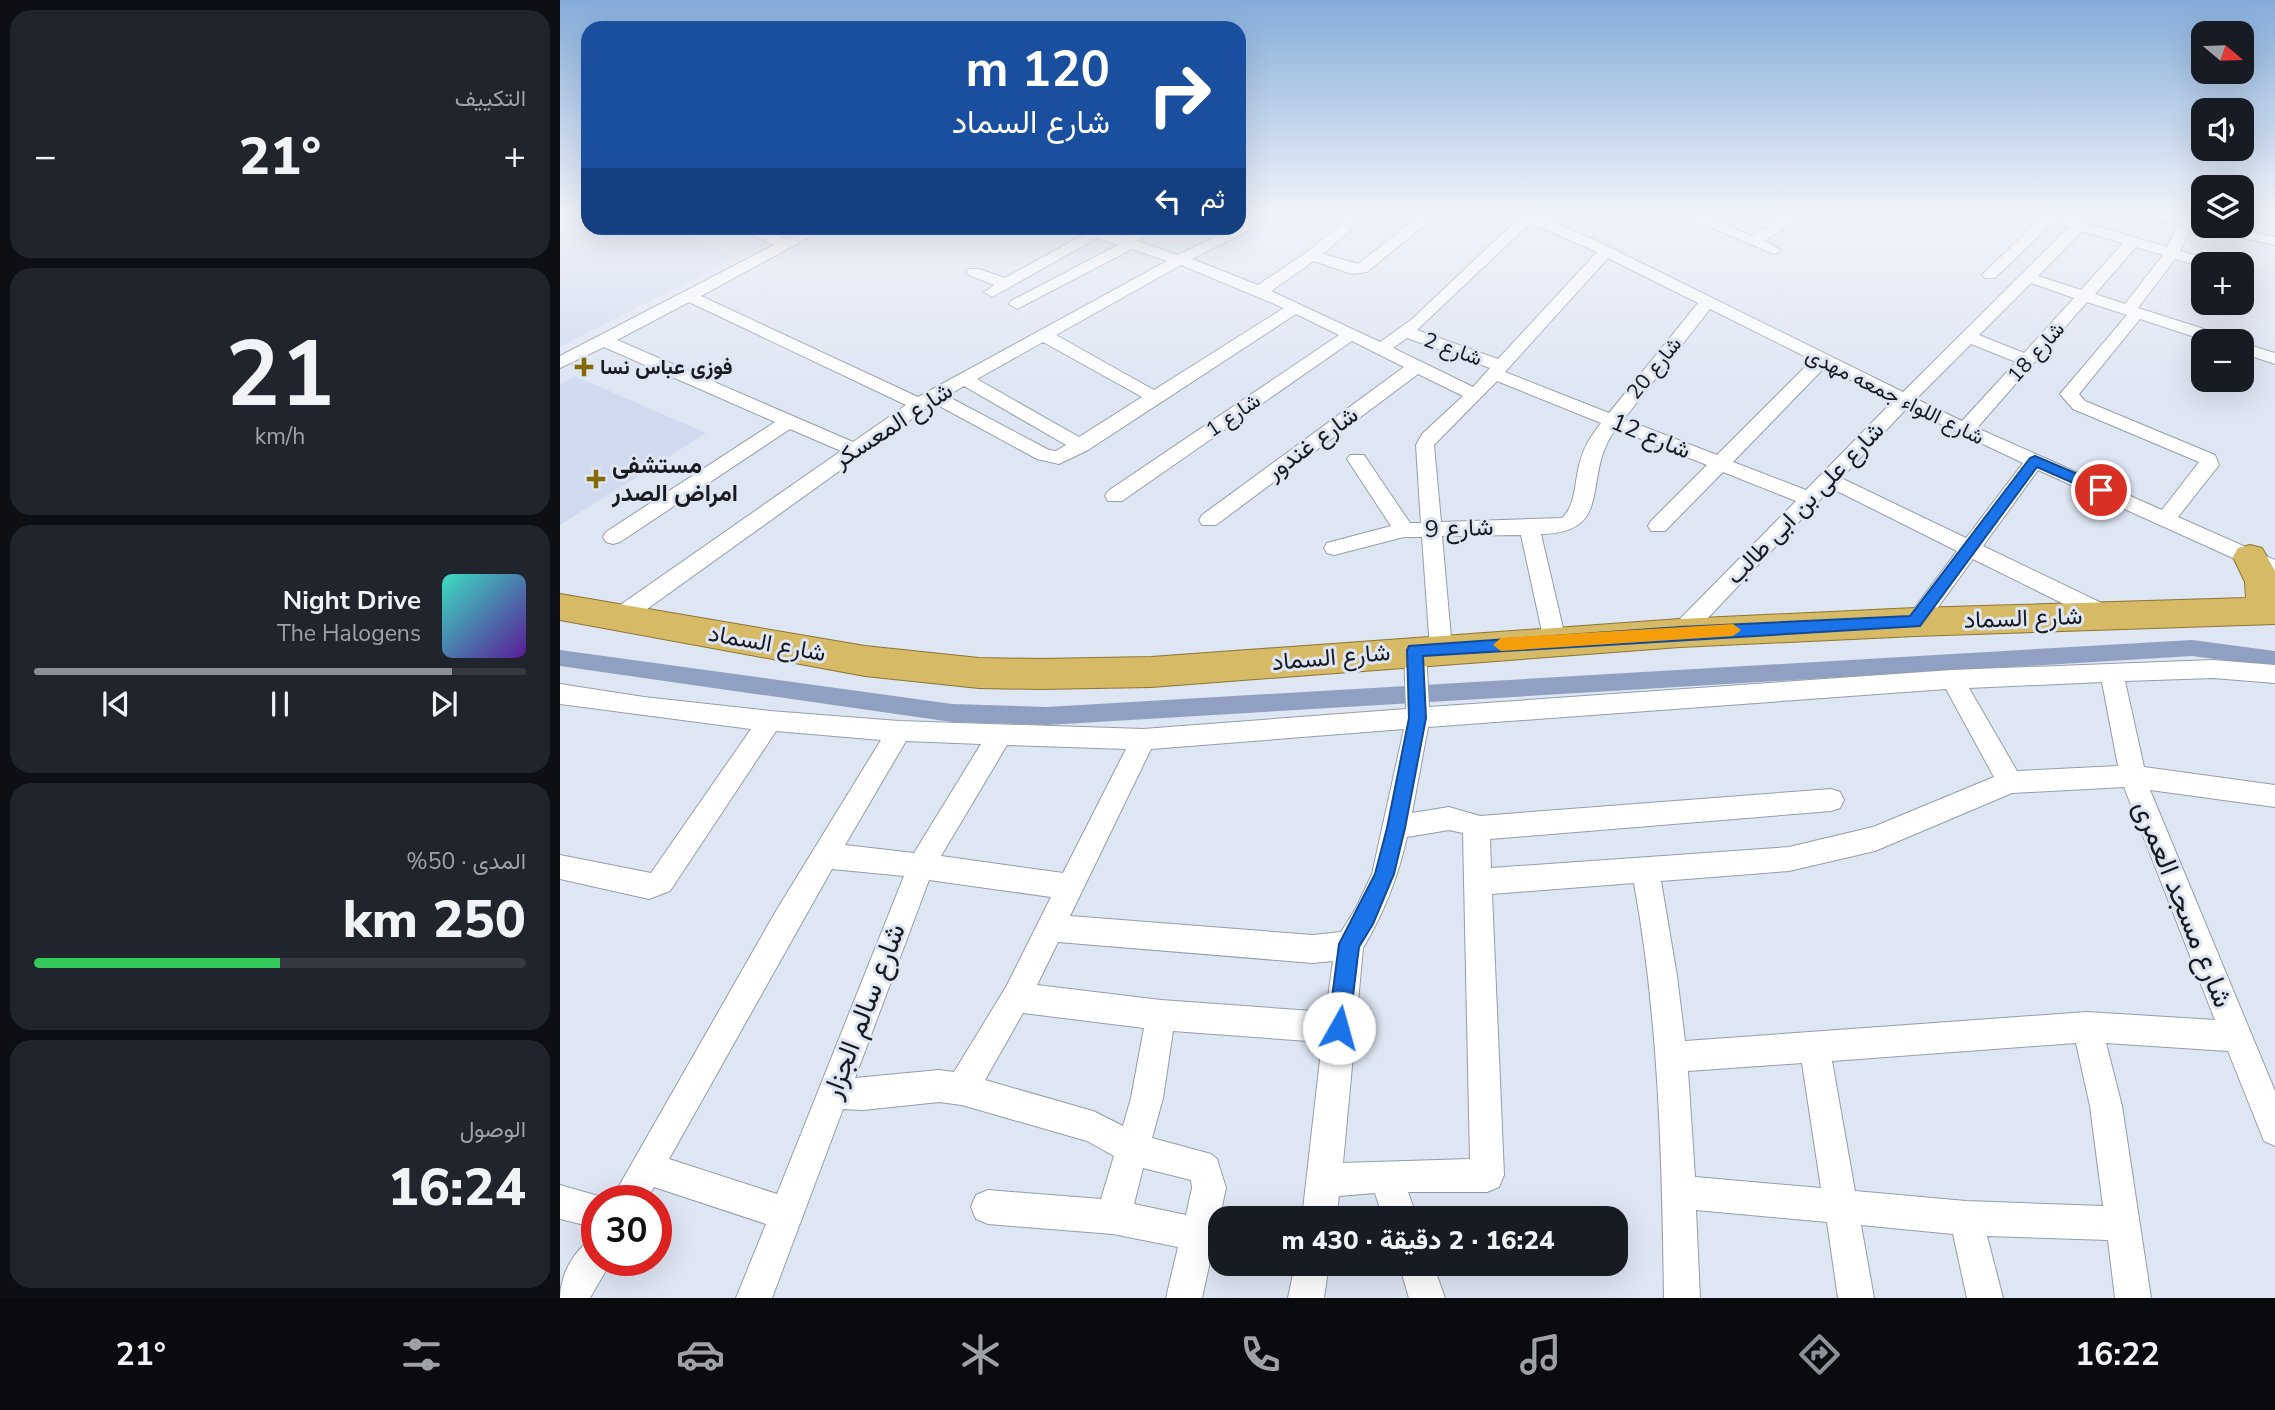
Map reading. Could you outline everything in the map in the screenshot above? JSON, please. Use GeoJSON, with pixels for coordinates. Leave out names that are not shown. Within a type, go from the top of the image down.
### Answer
{"type":"FeatureCollection","features":[{"type":"Feature","properties":{"kind":"highway"},"geometry":{"type":"LineString","coordinates":[[2263,563],[2262,579],[2268,610]]}},
{"type":"Feature","properties":{"kind":"highway","name":"شارع السماد"},"geometry":{"type":"LineString","coordinates":[[560,607],[864,661],[979,673],[1151,672],[1424,657],[1555,641],[1680,633],[2268,610]]}},
{"type":"Feature","properties":{"kind":"street"},"geometry":{"type":"LineString","coordinates":[[560,363],[731,274]]}},
{"type":"Feature","properties":{"kind":"street"},"geometry":{"type":"LineString","coordinates":[[976,274],[999,288],[1024,274]]}},
{"type":"Feature","properties":{"kind":"street"},"geometry":{"type":"LineString","coordinates":[[1017,304],[1072,274]]}},
{"type":"Feature","properties":{"kind":"street","name":"شارع المعسكر"},"geometry":{"type":"LineString","coordinates":[[621,616],[853,449],[927,400],[1154,274]]}},
{"type":"Feature","properties":{"kind":"street"},"geometry":{"type":"LineString","coordinates":[[1217,274],[1297,307],[1475,395]]}},
{"type":"Feature","properties":{"kind":"street"},"geometry":{"type":"LineString","coordinates":[[1260,291],[1285,274]]}},
{"type":"Feature","properties":{"kind":"street"},"geometry":{"type":"LineString","coordinates":[[1381,349],[1406,332],[1469,274]]}},
{"type":"Feature","properties":{"kind":"street"},"geometry":{"type":"LineString","coordinates":[[1321,1206],[1349,944],[1366,917],[1385,874],[1417,710],[1424,657],[1432,529],[1425,445],[1429,438],[1475,395],[1585,274]]}},
{"type":"Feature","properties":{"kind":"street","name":"شارع اللواء جمعه مهدى"},"geometry":{"type":"LineString","coordinates":[[1650,274],[1821,361],[1965,430],[2263,563]]}},
{"type":"Feature","properties":{"kind":"street","name":"شارع على بن ابى طالب"},"geometry":{"type":"LineString","coordinates":[[1680,633],[1904,401],[2032,274]]}},
{"type":"Feature","properties":{"kind":"street","name":"شارع 18"},"geometry":{"type":"LineString","coordinates":[[1965,430],[2105,274]]}},
{"type":"Feature","properties":{"kind":"street"},"geometry":{"type":"LineString","coordinates":[[2158,274],[2133,312],[2069,394],[2079,405],[2208,458],[2209,465],[2168,519]]}},
{"type":"Feature","properties":{"kind":"street"},"geometry":{"type":"LineString","coordinates":[[2027,278],[2191,331]]}},
{"type":"Feature","properties":{"kind":"street"},"geometry":{"type":"LineString","coordinates":[[688,296],[1053,458],[1059,458],[1081,446],[1297,307]]}},
{"type":"Feature","properties":{"kind":"street","name":"شارع 20"},"geometry":{"type":"LineString","coordinates":[[1580,513],[1589,462],[1597,442],[1707,303]]}},
{"type":"Feature","properties":{"kind":"street","name":"شارع 2"},"geometry":{"type":"LineString","coordinates":[[1406,332],[1497,370]]}},
{"type":"Feature","properties":{"kind":"street","name":"شارع 1"},"geometry":{"type":"LineString","coordinates":[[1115,496],[1351,334]]}},
{"type":"Feature","properties":{"kind":"street"},"geometry":{"type":"LineString","coordinates":[[1042,335],[1156,398]]}},
{"type":"Feature","properties":{"kind":"street"},"geometry":{"type":"LineString","coordinates":[[1968,337],[2029,361]]}},
{"type":"Feature","properties":{"kind":"street"},"geometry":{"type":"LineString","coordinates":[[603,340],[853,449]]}},
{"type":"Feature","properties":{"kind":"street"},"geometry":{"type":"LineString","coordinates":[[2254,352],[2275,359]]}},
{"type":"Feature","properties":{"kind":"street"},"geometry":{"type":"LineString","coordinates":[[1658,526],[1821,361]]}},
{"type":"Feature","properties":{"kind":"street","name":"شارع غندور"},"geometry":{"type":"LineString","coordinates":[[1209,520],[1416,368]]}},
{"type":"Feature","properties":{"kind":"street","name":"شارع 12"},"geometry":{"type":"LineString","coordinates":[[1497,370],[1612,420],[1809,499]]}},
{"type":"Feature","properties":{"kind":"street"},"geometry":{"type":"LineString","coordinates":[[964,379],[1081,446]]}},
{"type":"Feature","properties":{"kind":"street"},"geometry":{"type":"LineString","coordinates":[[613,537],[789,421]]}},
{"type":"Feature","properties":{"kind":"street"},"geometry":{"type":"LineString","coordinates":[[1357,459],[1404,530]]}},
{"type":"Feature","properties":{"kind":"street"},"geometry":{"type":"LineString","coordinates":[[1915,622],[2035,461]]}},
{"type":"Feature","properties":{"kind":"street"},"geometry":{"type":"LineString","coordinates":[[1828,479],[2106,615]]}},
{"type":"Feature","properties":{"kind":"street","name":"شارع 9"},"geometry":{"type":"LineString","coordinates":[[1335,548],[1404,530],[1569,524],[1580,513]]}},
{"type":"Feature","properties":{"kind":"street"},"geometry":{"type":"LineString","coordinates":[[1529,526],[1555,641]]}},
{"type":"Feature","properties":{"kind":"street"},"geometry":{"type":"LineString","coordinates":[[560,694],[643,707],[770,721],[899,731],[1143,739],[1417,710],[1952,679],[2213,669],[2275,674]]}},
{"type":"Feature","properties":{"kind":"street","name":"شارع مسجد العمرى"},"geometry":{"type":"LineString","coordinates":[[2112,672],[2133,776],[2275,1130]]}},
{"type":"Feature","properties":{"kind":"street"},"geometry":{"type":"LineString","coordinates":[[1952,679],[2010,782]]}},
{"type":"Feature","properties":{"kind":"street"},"geometry":{"type":"LineString","coordinates":[[560,867],[649,886],[660,882],[770,721]]}},
{"type":"Feature","properties":{"kind":"street"},"geometry":{"type":"LineString","coordinates":[[636,1185],[824,856],[899,731]]}},
{"type":"Feature","properties":{"kind":"street","name":"شارع سالم الجزار"},"geometry":{"type":"LineString","coordinates":[[754,1298],[922,866],[1000,735]]}},
{"type":"Feature","properties":{"kind":"street"},"geometry":{"type":"LineString","coordinates":[[962,1089],[1016,997],[1143,739]]}},
{"type":"Feature","properties":{"kind":"street"},"geometry":{"type":"LineString","coordinates":[[1477,882],[1789,859],[1875,839],[2010,782],[2133,776],[2275,796]]}},
{"type":"Feature","properties":{"kind":"street"},"geometry":{"type":"LineString","coordinates":[[1396,828],[1458,818],[1476,828],[1830,800]]}},
{"type":"Feature","properties":{"kind":"street"},"geometry":{"type":"LineString","coordinates":[[1325,1181],[1386,1176],[1487,1175],[1476,828]]}},
{"type":"Feature","properties":{"kind":"street"},"geometry":{"type":"LineString","coordinates":[[824,856],[922,866],[1070,887]]}},
{"type":"Feature","properties":{"kind":"street"},"geometry":{"type":"LineString","coordinates":[[1646,870],[1660,957],[1670,1056],[1679,1192],[1682,1298]]}},
{"type":"Feature","properties":{"kind":"street"},"geometry":{"type":"LineString","coordinates":[[1050,928],[1312,949],[1349,944]]}},
{"type":"Feature","properties":{"kind":"street"},"geometry":{"type":"LineString","coordinates":[[1016,997],[1161,1014],[1339,1028]]}},
{"type":"Feature","properties":{"kind":"street"},"geometry":{"type":"LineString","coordinates":[[1113,1217],[1147,1098],[1161,1014]]}},
{"type":"Feature","properties":{"kind":"street"},"geometry":{"type":"LineString","coordinates":[[2088,1027],[2106,1106],[2133,1298]]}},
{"type":"Feature","properties":{"kind":"street"},"geometry":{"type":"LineString","coordinates":[[1670,1056],[2088,1027],[2236,1036]]}},
{"type":"Feature","properties":{"kind":"street"},"geometry":{"type":"LineString","coordinates":[[1815,1048],[1856,1298]]}},
{"type":"Feature","properties":{"kind":"street"},"geometry":{"type":"LineString","coordinates":[[832,1093],[863,1094],[939,1086],[962,1089],[1093,1127],[1133,1149],[1199,1166],[1209,1178],[1209,1188],[1196,1234],[1184,1298]]}},
{"type":"Feature","properties":{"kind":"street"},"geometry":{"type":"LineString","coordinates":[[646,1168],[787,1214]]}},
{"type":"Feature","properties":{"kind":"street"},"geometry":{"type":"LineString","coordinates":[[1386,1176],[1396,1206]]}},
{"type":"Feature","properties":{"kind":"street"},"geometry":{"type":"LineString","coordinates":[[1679,1192],[1966,1218],[2123,1224]]}},
{"type":"Feature","properties":{"kind":"street"},"geometry":{"type":"LineString","coordinates":[[560,1202],[581,1207]]}},
{"type":"Feature","properties":{"kind":"street"},"geometry":{"type":"LineString","coordinates":[[988,1207],[1113,1217],[1196,1234]]}},
{"type":"Feature","properties":{"kind":"street"},"geometry":{"type":"LineString","coordinates":[[1966,1218],[1985,1298]]}},
{"type":"Feature","properties":{"kind":"street"},"geometry":{"type":"LineString","coordinates":[[570,1298],[584,1276]]}},
{"type":"Feature","properties":{"kind":"street"},"geometry":{"type":"LineString","coordinates":[[1306,1298],[1310,1276]]}},
{"type":"Feature","properties":{"kind":"street"},"geometry":{"type":"LineString","coordinates":[[1420,1276],[1427,1298]]}},
{"type":"Feature","properties":{"kind":"shaded area"},"geometry":{"type":"Polygon","coordinates":[[[560,274],[703,274],[560,347],[560,274]]]}},
{"type":"Feature","properties":{"kind":"shaded area","name":"مستشفى امراض الصدر"},"geometry":{"type":"Polygon","coordinates":[[[575,376],[706,433],[560,525],[560,384],[575,376]]]}},
{"type":"Feature","properties":{"kind":"waterway"},"geometry":{"type":"LineString","coordinates":[[560,658],[952,713],[1047,716],[2192,648],[2275,659]]}},
{"type":"Feature","properties":{"kind":"slow traffic"},"geometry":{"type":"LineString","coordinates":[[1501,645],[1733,630]]}},
{"type":"Feature","properties":{"kind":"place","name":"فوزى عباس نسا"},"geometry":{"type":"Point","coordinates":[584,367]}},
{"type":"Feature","properties":{"kind":"place","name":"مستشفى امراض الصدر"},"geometry":{"type":"Point","coordinates":[596,479]}},
{"type":"Feature","properties":{"kind":"route"},"geometry":{"type":"LineString","coordinates":[[1339,1028],[1349,944],[1366,917],[1385,874],[1396,828],[1418,718],[1415,650],[1680,633],[1915,622],[2035,461],[2101,490]]}}]}
